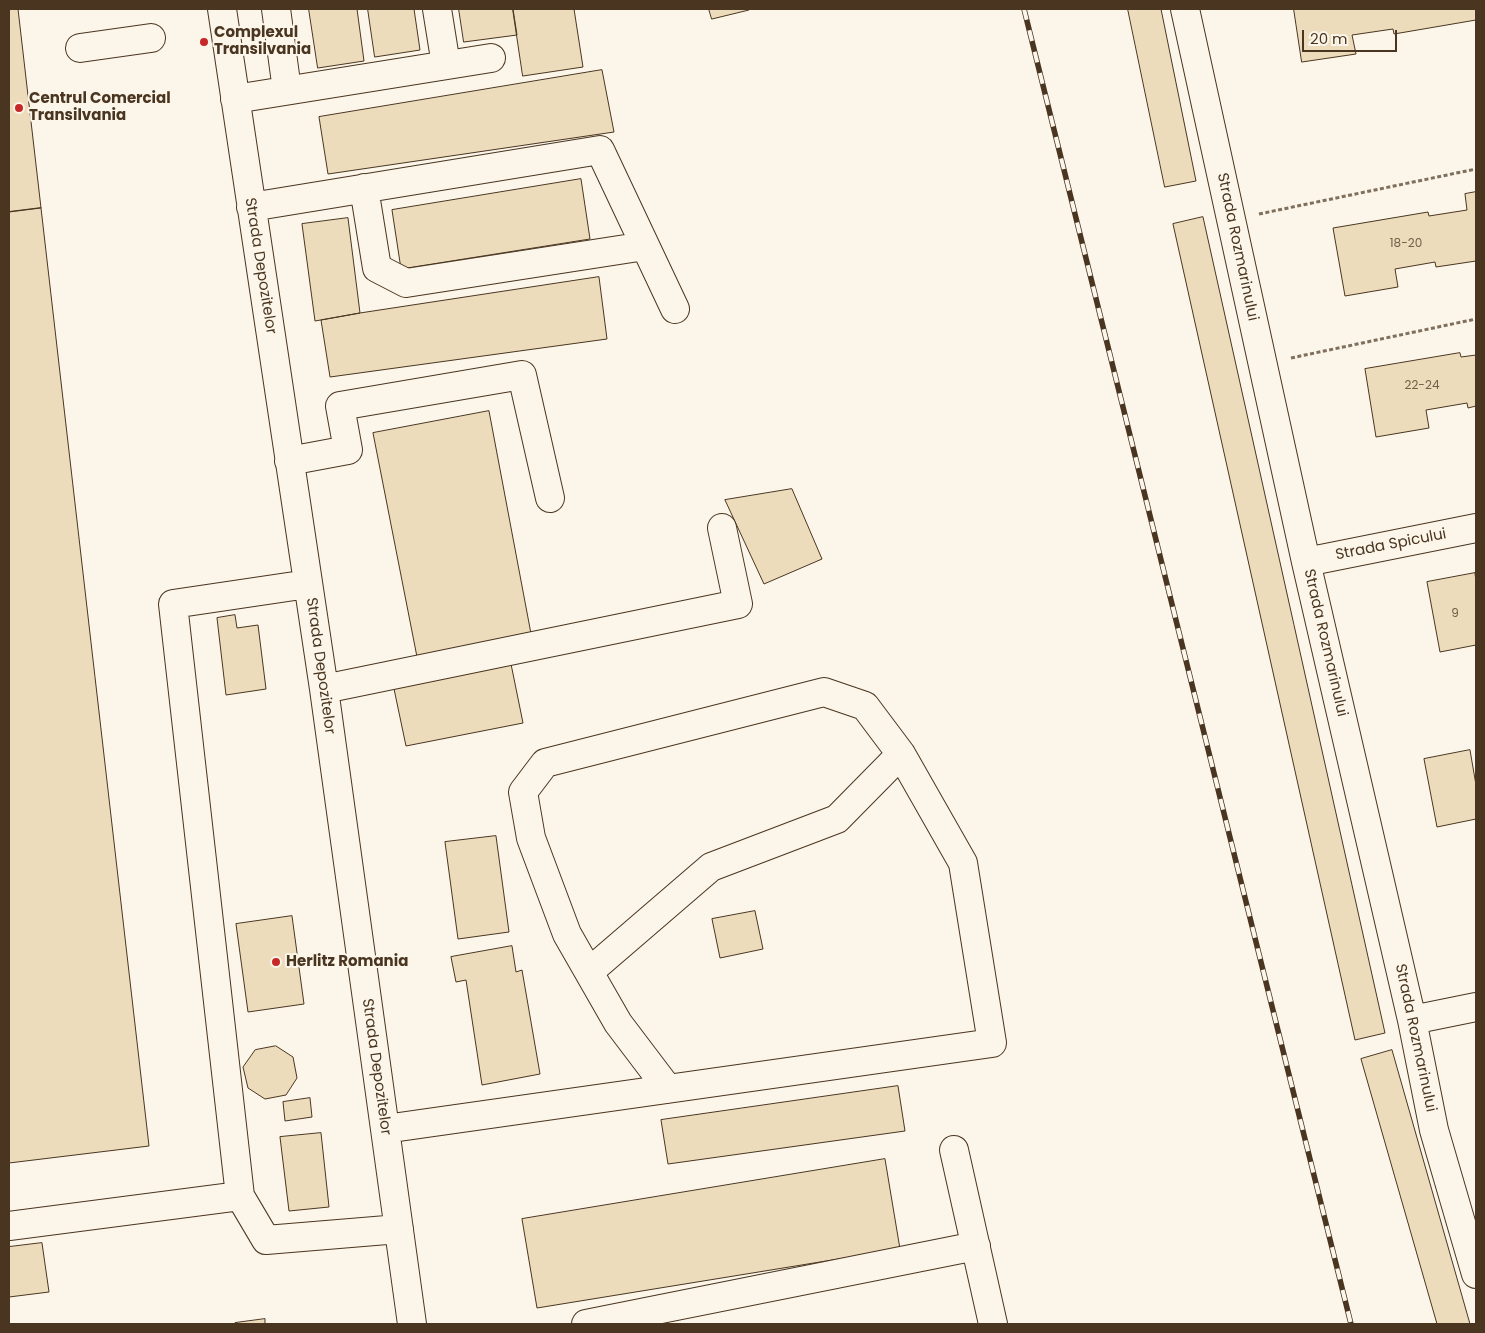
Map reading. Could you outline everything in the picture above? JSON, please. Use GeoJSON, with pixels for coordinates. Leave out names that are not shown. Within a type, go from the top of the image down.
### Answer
{"type":"FeatureCollection","features":[{"type":"Feature","properties":{"kind":"street","name":"Strada Depozitelor"},"geometry":{"type":"LineString","coordinates":[[222,9],[324,689],[412,1324]]}},
{"type":"Feature","properties":{"kind":"street"},"geometry":{"type":"LineString","coordinates":[[276,9],[287,90]]}},
{"type":"Feature","properties":{"kind":"street"},"geometry":{"type":"LineString","coordinates":[[437,9],[446,65]]}},
{"type":"Feature","properties":{"kind":"street","name":"Strada Rozmarinului"},"geometry":{"type":"LineString","coordinates":[[1185,9],[1306,562],[1412,1020],[1434,1130],[1476,1274]]}},
{"type":"Feature","properties":{"kind":"street"},"geometry":{"type":"LineString","coordinates":[[80,48],[151,38]]}},
{"type":"Feature","properties":{"kind":"street"},"geometry":{"type":"LineString","coordinates":[[235,99],[491,58]]}},
{"type":"Feature","properties":{"kind":"street"},"geometry":{"type":"LineString","coordinates":[[251,206],[600,150],[675,309]]}},
{"type":"Feature","properties":{"kind":"street"},"geometry":{"type":"LineString","coordinates":[[364,188],[377,268],[406,283],[645,246]]}},
{"type":"Feature","properties":{"kind":"street"},"geometry":{"type":"LineString","coordinates":[[289,461],[348,450],[340,406],[522,375],[550,498]]}},
{"type":"Feature","properties":{"kind":"street"},"geometry":{"type":"LineString","coordinates":[[324,689],[738,604],[722,528]]}},
{"type":"Feature","properties":{"kind":"street","name":"Strada Spicului"},"geometry":{"type":"LineString","coordinates":[[1306,562],[1476,528]]}},
{"type":"Feature","properties":{"kind":"street"},"geometry":{"type":"LineString","coordinates":[[308,584],[173,604],[240,1196],[266,1240],[399,1229]]}},
{"type":"Feature","properties":{"kind":"street"},"geometry":{"type":"LineString","coordinates":[[385,1128],[668,1089],[992,1043],[963,863],[901,754],[865,706],[824,692],[545,763],[523,792],[531,838],[567,934],[618,1023],[668,1089]]}},
{"type":"Feature","properties":{"kind":"street"},"geometry":{"type":"LineString","coordinates":[[589,972],[712,867],[837,819],[901,754]]}},
{"type":"Feature","properties":{"kind":"street"},"geometry":{"type":"LineString","coordinates":[[1412,1020],[1476,1007]]}},
{"type":"Feature","properties":{"kind":"street"},"geometry":{"type":"LineString","coordinates":[[954,1150],[994,1324]]}},
{"type":"Feature","properties":{"kind":"street"},"geometry":{"type":"LineString","coordinates":[[9,1226],[240,1196]]}},
{"type":"Feature","properties":{"kind":"street"},"geometry":{"type":"LineString","coordinates":[[586,1324],[976,1246]]}},
{"type":"Feature","properties":{"kind":"path"},"geometry":{"type":"LineString","coordinates":[[1255,215],[1476,169]]}},
{"type":"Feature","properties":{"kind":"path"},"geometry":{"type":"LineString","coordinates":[[1286,359],[1476,319]]}},
{"type":"Feature","properties":{"kind":"building","name":"Centrul Comercial Transilvania"},"geometry":{"type":"Polygon","coordinates":[[[9,9],[18,9],[41,208],[9,212],[9,9]]]}},
{"type":"Feature","properties":{"kind":"building"},"geometry":{"type":"Polygon","coordinates":[[[309,9],[357,9],[364,61],[318,68],[309,9]]]}},
{"type":"Feature","properties":{"kind":"building"},"geometry":{"type":"Polygon","coordinates":[[[368,9],[414,9],[420,50],[375,57],[368,9]]]}},
{"type":"Feature","properties":{"kind":"building"},"geometry":{"type":"Polygon","coordinates":[[[459,9],[513,9],[517,35],[464,42],[459,9]]]}},
{"type":"Feature","properties":{"kind":"building"},"geometry":{"type":"Polygon","coordinates":[[[513,9],[574,9],[583,67],[523,76],[513,9]]]}},
{"type":"Feature","properties":{"kind":"building"},"geometry":{"type":"Polygon","coordinates":[[[709,9],[749,9],[749,10],[712,19],[709,9]]]}},
{"type":"Feature","properties":{"kind":"building"},"geometry":{"type":"Polygon","coordinates":[[[1128,9],[1161,9],[1196,181],[1165,187],[1128,9]]]}},
{"type":"Feature","properties":{"kind":"building"},"geometry":{"type":"Polygon","coordinates":[[[1294,9],[1476,9],[1476,20],[1394,34],[1393,29],[1352,35],[1356,54],[1302,62],[1294,9]]]}},
{"type":"Feature","properties":{"kind":"building"},"geometry":{"type":"Polygon","coordinates":[[[602,70],[614,132],[328,174],[319,117],[602,70]]]}},
{"type":"Feature","properties":{"kind":"building"},"geometry":{"type":"Polygon","coordinates":[[[581,179],[590,239],[401,269],[392,210],[581,179]]]}},
{"type":"Feature","properties":{"kind":"building"},"geometry":{"type":"Polygon","coordinates":[[[1476,192],[1476,261],[1436,267],[1435,262],[1395,269],[1398,287],[1345,296],[1333,228],[1428,212],[1429,216],[1467,210],[1465,194],[1476,192]]]}},
{"type":"Feature","properties":{"kind":"building"},"geometry":{"type":"Polygon","coordinates":[[[41,208],[149,1146],[9,1163],[9,212],[41,208]]]}},
{"type":"Feature","properties":{"kind":"building"},"geometry":{"type":"Polygon","coordinates":[[[1203,217],[1385,1033],[1355,1040],[1173,224],[1203,217]]]}},
{"type":"Feature","properties":{"kind":"building"},"geometry":{"type":"Polygon","coordinates":[[[348,218],[360,313],[315,321],[302,224],[348,218]]]}},
{"type":"Feature","properties":{"kind":"building"},"geometry":{"type":"Polygon","coordinates":[[[599,277],[607,339],[330,377],[321,320],[599,277]]]}},
{"type":"Feature","properties":{"kind":"building"},"geometry":{"type":"Polygon","coordinates":[[[1460,353],[1461,357],[1476,355],[1476,406],[1468,408],[1467,403],[1426,410],[1429,428],[1376,437],[1365,369],[1460,353]]]}},
{"type":"Feature","properties":{"kind":"building"},"geometry":{"type":"Polygon","coordinates":[[[489,411],[532,639],[418,662],[373,433],[489,411]]]}},
{"type":"Feature","properties":{"kind":"building"},"geometry":{"type":"Polygon","coordinates":[[[792,489],[822,559],[764,584],[725,500],[792,489]]]}},
{"type":"Feature","properties":{"kind":"building"},"geometry":{"type":"Polygon","coordinates":[[[1475,573],[1476,645],[1440,652],[1427,582],[1475,573]]]}},
{"type":"Feature","properties":{"kind":"building"},"geometry":{"type":"Polygon","coordinates":[[[235,615],[237,628],[258,625],[266,689],[226,695],[217,618],[235,615]]]}},
{"type":"Feature","properties":{"kind":"building"},"geometry":{"type":"Polygon","coordinates":[[[510,659],[523,723],[406,746],[393,684],[510,659]]]}},
{"type":"Feature","properties":{"kind":"building"},"geometry":{"type":"Polygon","coordinates":[[[1470,750],[1476,785],[1476,819],[1437,827],[1424,759],[1470,750]]]}},
{"type":"Feature","properties":{"kind":"building"},"geometry":{"type":"Polygon","coordinates":[[[496,836],[509,932],[458,939],[445,842],[496,836]]]}},
{"type":"Feature","properties":{"kind":"building"},"geometry":{"type":"Polygon","coordinates":[[[755,911],[763,949],[720,958],[712,919],[755,911]]]}},
{"type":"Feature","properties":{"kind":"building"},"geometry":{"type":"Polygon","coordinates":[[[292,916],[304,1004],[248,1012],[236,924],[292,916]]]}},
{"type":"Feature","properties":{"kind":"building"},"geometry":{"type":"Polygon","coordinates":[[[512,946],[516,972],[522,970],[540,1074],[482,1085],[466,980],[456,982],[451,957],[512,946]]]}},
{"type":"Feature","properties":{"kind":"building"},"geometry":{"type":"Polygon","coordinates":[[[276,1046],[293,1057],[297,1078],[286,1095],[265,1099],[248,1088],[243,1067],[255,1050],[276,1046]]]}},
{"type":"Feature","properties":{"kind":"building"},"geometry":{"type":"Polygon","coordinates":[[[1392,1050],[1470,1324],[1437,1324],[1361,1059],[1392,1050]]]}},
{"type":"Feature","properties":{"kind":"building"},"geometry":{"type":"Polygon","coordinates":[[[898,1086],[905,1131],[668,1164],[661,1120],[898,1086]]]}},
{"type":"Feature","properties":{"kind":"building"},"geometry":{"type":"Polygon","coordinates":[[[310,1098],[312,1117],[285,1121],[283,1102],[310,1098]]]}},
{"type":"Feature","properties":{"kind":"building"},"geometry":{"type":"Polygon","coordinates":[[[321,1133],[329,1207],[289,1211],[280,1137],[321,1133]]]}},
{"type":"Feature","properties":{"kind":"building"},"geometry":{"type":"Polygon","coordinates":[[[885,1159],[900,1249],[537,1308],[522,1219],[885,1159]]]}},
{"type":"Feature","properties":{"kind":"building"},"geometry":{"type":"Polygon","coordinates":[[[42,1243],[49,1292],[9,1297],[9,1247],[42,1243]]]}},
{"type":"Feature","properties":{"kind":"building"},"geometry":{"type":"Polygon","coordinates":[[[265,1319],[265,1324],[235,1324],[235,1323],[265,1319]]]}},
{"type":"Feature","properties":{"kind":"railway"},"geometry":{"type":"LineString","coordinates":[[1024,9],[1351,1324]]}},
{"type":"Feature","properties":{"kind":"place","name":"Complexul Transilvania"},"geometry":{"type":"Point","coordinates":[204,42]}},
{"type":"Feature","properties":{"kind":"place","name":"Centrul Comercial Transilvania"},"geometry":{"type":"Point","coordinates":[19,108]}},
{"type":"Feature","properties":{"kind":"place","name":"Herlitz Romania"},"geometry":{"type":"Point","coordinates":[276,962]}}]}
